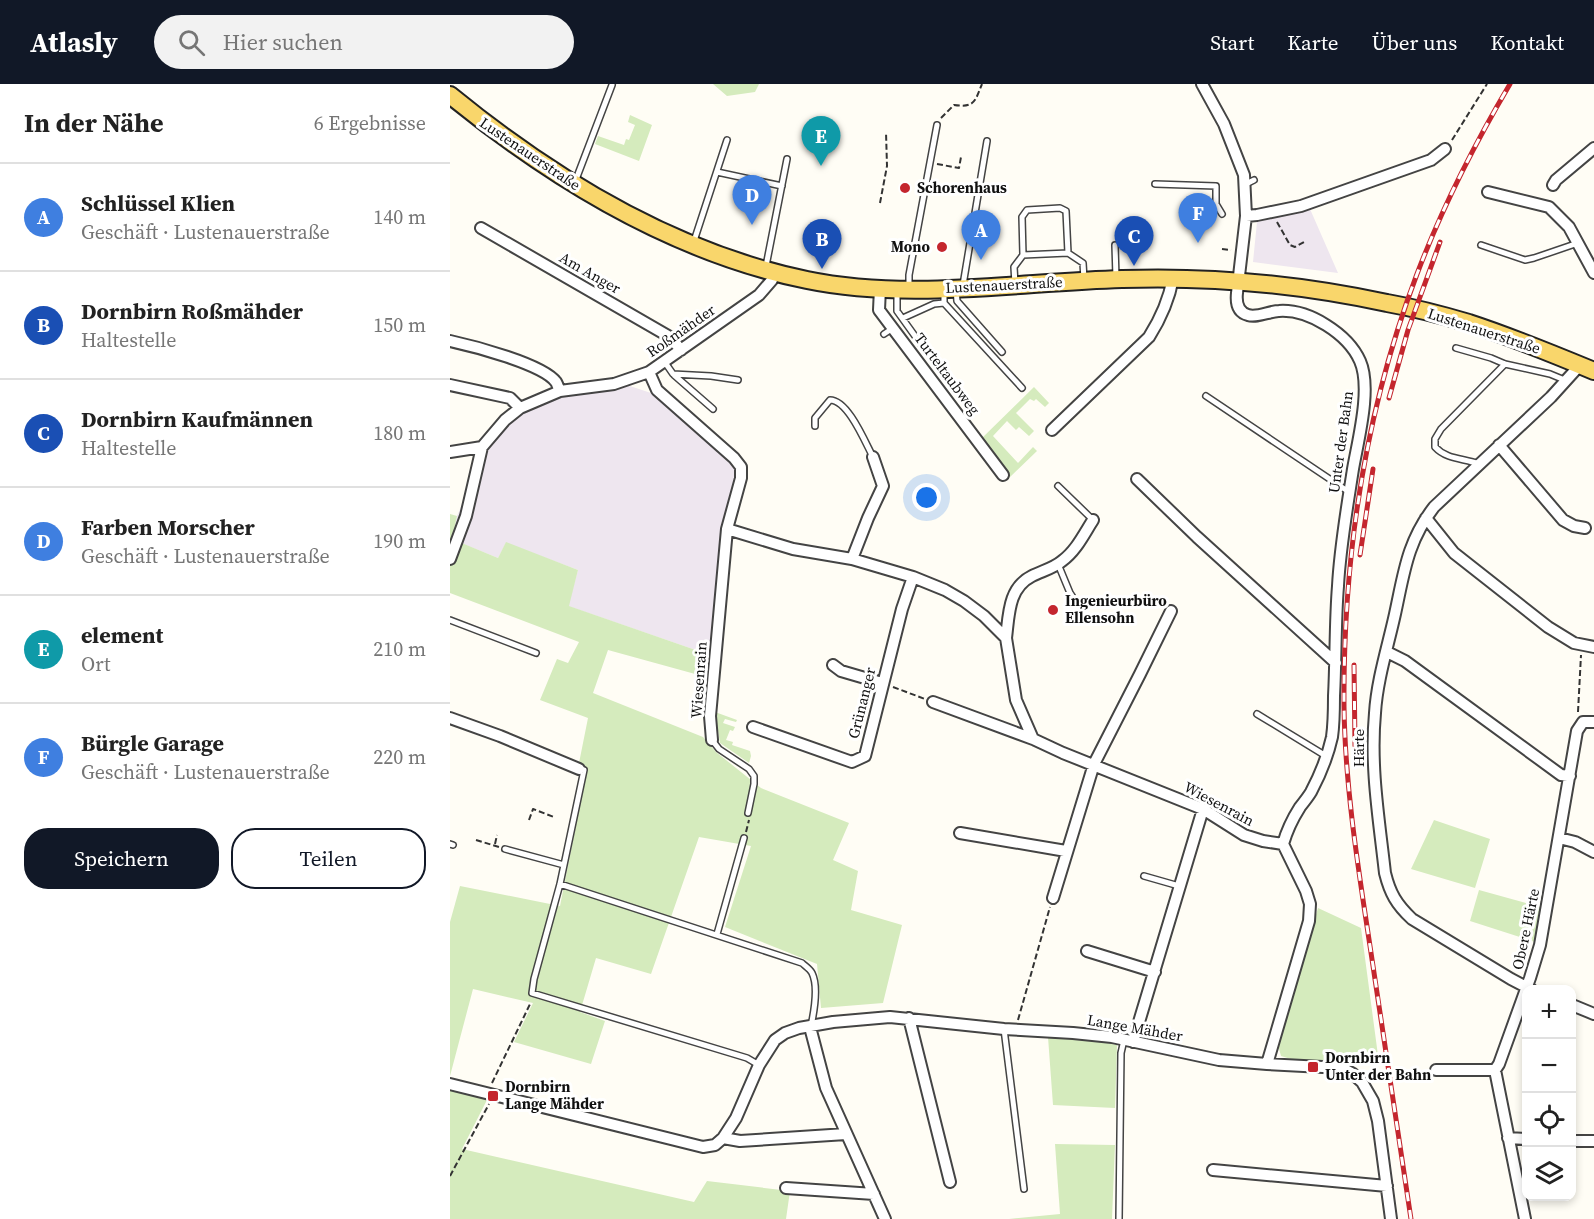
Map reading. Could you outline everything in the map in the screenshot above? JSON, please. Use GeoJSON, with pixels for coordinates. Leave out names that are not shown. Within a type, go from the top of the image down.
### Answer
{"type":"FeatureCollection","features":[{"type":"Feature","properties":{"kind":"main road","name":"Lustenauerstraße"},"geometry":{"type":"LineString","coordinates":[[450,95],[502,137],[574,185],[633,217],[693,246],[728,259],[810,281],[952,292],[1015,284],[1116,279],[1238,280],[1290,285],[1422,310],[1500,334],[1587,368]]}},
{"type":"Feature","properties":{"kind":"street"},"geometry":{"type":"LineString","coordinates":[[1202,84],[1224,124],[1249,183],[1238,280]]}},
{"type":"Feature","properties":{"kind":"street"},"geometry":{"type":"LineString","coordinates":[[1553,185],[1594,148]]}},
{"type":"Feature","properties":{"kind":"street"},"geometry":{"type":"LineString","coordinates":[[1246,216],[1301,206],[1431,160],[1445,149]]}},
{"type":"Feature","properties":{"kind":"street"},"geometry":{"type":"LineString","coordinates":[[1488,192],[1549,207],[1569,228],[1594,273]]}},
{"type":"Feature","properties":{"kind":"street","name":"Am Anger"},"geometry":{"type":"LineString","coordinates":[[481,228],[670,337],[681,350]]}},
{"type":"Feature","properties":{"kind":"street","name":"Roßmähder"},"geometry":{"type":"LineString","coordinates":[[450,560],[466,516],[482,447],[505,420],[520,408],[560,391],[614,384],[649,372],[759,295],[772,280],[769,271]]}},
{"type":"Feature","properties":{"kind":"street"},"geometry":{"type":"LineString","coordinates":[[1052,430],[1149,337],[1167,304],[1173,278]]}},
{"type":"Feature","properties":{"kind":"street","name":"Unter der Bahn"},"geometry":{"type":"LineString","coordinates":[[1238,280],[1236,302],[1244,313],[1253,315],[1280,310],[1315,319],[1338,333],[1350,345],[1360,361],[1364,378],[1364,404],[1349,492],[1338,585],[1333,732],[1326,756],[1310,793],[1287,830],[1283,844]]}},
{"type":"Feature","properties":{"kind":"street","name":"Turteltaubweg"},"geometry":{"type":"LineString","coordinates":[[895,289],[879,310],[888,331],[1003,475]]}},
{"type":"Feature","properties":{"kind":"street"},"geometry":{"type":"LineString","coordinates":[[450,341],[481,348],[545,373],[557,382],[560,391]]}},
{"type":"Feature","properties":{"kind":"street","name":"Härte"},"geometry":{"type":"LineString","coordinates":[[1524,985],[1412,919],[1393,897],[1385,873],[1374,788],[1373,730],[1377,697],[1410,550],[1426,518],[1434,507],[1567,381],[1587,368]]}},
{"type":"Feature","properties":{"kind":"street","name":"Wiesenrain"},"geometry":{"type":"LineString","coordinates":[[649,372],[657,390],[734,458],[741,467],[741,478],[727,529],[710,716],[712,740]]}},
{"type":"Feature","properties":{"kind":"street"},"geometry":{"type":"LineString","coordinates":[[450,385],[510,398],[520,408]]}},
{"type":"Feature","properties":{"kind":"street"},"geometry":{"type":"LineString","coordinates":[[1499,446],[1563,520],[1574,526],[1585,528]]}},
{"type":"Feature","properties":{"kind":"street"},"geometry":{"type":"LineString","coordinates":[[450,452],[482,447]]}},
{"type":"Feature","properties":{"kind":"street"},"geometry":{"type":"LineString","coordinates":[[852,559],[883,486],[873,458]]}},
{"type":"Feature","properties":{"kind":"street"},"geometry":{"type":"LineString","coordinates":[[1137,479],[1197,537],[1336,663]]}},
{"type":"Feature","properties":{"kind":"street"},"geometry":{"type":"LineString","coordinates":[[1426,518],[1454,553],[1548,627],[1574,643],[1594,647]]}},
{"type":"Feature","properties":{"kind":"street"},"geometry":{"type":"LineString","coordinates":[[1033,739],[1016,700],[1006,638],[1011,603],[1018,586],[1031,576],[1058,564],[1071,554],[1093,520]]}},
{"type":"Feature","properties":{"kind":"street"},"geometry":{"type":"LineString","coordinates":[[727,529],[793,549],[852,559],[913,577],[945,590],[964,601],[984,616],[1006,638]]}},
{"type":"Feature","properties":{"kind":"street","name":"Grünanger"},"geometry":{"type":"LineString","coordinates":[[753,727],[852,762],[865,756],[882,683],[913,577]]}},
{"type":"Feature","properties":{"kind":"street"},"geometry":{"type":"LineString","coordinates":[[1053,898],[1094,764],[1171,611]]}},
{"type":"Feature","properties":{"kind":"street"},"geometry":{"type":"LineString","coordinates":[[1387,652],[1405,661],[1561,775],[1570,776]]}},
{"type":"Feature","properties":{"kind":"street"},"geometry":{"type":"LineString","coordinates":[[833,665],[841,671],[882,683]]}},
{"type":"Feature","properties":{"kind":"street","name":"Wiesenrain"},"geometry":{"type":"LineString","coordinates":[[933,702],[1033,739],[1203,809],[1244,835],[1263,842],[1283,844]]}},
{"type":"Feature","properties":{"kind":"street"},"geometry":{"type":"LineString","coordinates":[[450,718],[579,769]]}},
{"type":"Feature","properties":{"kind":"street","name":"Obere Härte"},"geometry":{"type":"LineString","coordinates":[[1530,985],[1540,945],[1577,730],[1588,722]]}},
{"type":"Feature","properties":{"kind":"street"},"geometry":{"type":"LineString","coordinates":[[1128,1041],[1155,972],[1203,809]]}},
{"type":"Feature","properties":{"kind":"street"},"geometry":{"type":"LineString","coordinates":[[960,833],[1066,851]]}},
{"type":"Feature","properties":{"kind":"street"},"geometry":{"type":"LineString","coordinates":[[1559,838],[1575,842],[1594,852]]}},
{"type":"Feature","properties":{"kind":"street"},"geometry":{"type":"LineString","coordinates":[[1267,1064],[1309,921],[1310,904],[1306,891],[1283,844]]}},
{"type":"Feature","properties":{"kind":"street"},"geometry":{"type":"LineString","coordinates":[[1087,951],[1155,972]]}},
{"type":"Feature","properties":{"kind":"street","name":"Obere Härte"},"geometry":{"type":"LineString","coordinates":[[1495,1070],[1522,1005]]}},
{"type":"Feature","properties":{"kind":"street"},"geometry":{"type":"LineString","coordinates":[[1576,1007],[1594,1014]]}},
{"type":"Feature","properties":{"kind":"street","name":"Lange Mähder"},"geometry":{"type":"LineString","coordinates":[[723,1138],[736,1118],[759,1065],[775,1040],[785,1033],[799,1028],[865,1018],[909,1018],[1009,1030],[1073,1033],[1128,1041],[1219,1060],[1342,1068],[1362,1082],[1373,1101],[1387,1186]]}},
{"type":"Feature","properties":{"kind":"street"},"geometry":{"type":"LineString","coordinates":[[909,1018],[950,1182]]}},
{"type":"Feature","properties":{"kind":"street"},"geometry":{"type":"LineString","coordinates":[[810,1027],[826,1088],[885,1219]]}},
{"type":"Feature","properties":{"kind":"street"},"geometry":{"type":"LineString","coordinates":[[1436,1070],[1495,1070],[1525,1219]]}},
{"type":"Feature","properties":{"kind":"street"},"geometry":{"type":"LineString","coordinates":[[450,1084],[703,1148],[714,1145],[723,1138],[740,1141],[846,1134]]}},
{"type":"Feature","properties":{"kind":"street"},"geometry":{"type":"LineString","coordinates":[[1508,1138],[1522,1139]]}},
{"type":"Feature","properties":{"kind":"street"},"geometry":{"type":"LineString","coordinates":[[1576,1141],[1594,1141]]}},
{"type":"Feature","properties":{"kind":"street"},"geometry":{"type":"LineString","coordinates":[[1213,1170],[1387,1186],[1391,1219]]}},
{"type":"Feature","properties":{"kind":"street"},"geometry":{"type":"LineString","coordinates":[[786,1188],[874,1194]]}},
{"type":"Feature","properties":{"kind":"lane"},"geometry":{"type":"LineString","coordinates":[[574,185],[612,85]]}},
{"type":"Feature","properties":{"kind":"lane"},"geometry":{"type":"LineString","coordinates":[[925,350],[897,311],[895,289],[909,275],[936,125]]}},
{"type":"Feature","properties":{"kind":"lane"},"geometry":{"type":"LineString","coordinates":[[693,246],[727,140]]}},
{"type":"Feature","properties":{"kind":"lane"},"geometry":{"type":"LineString","coordinates":[[987,141],[952,292],[957,301],[1002,352]]}},
{"type":"Feature","properties":{"kind":"lane"},"geometry":{"type":"LineString","coordinates":[[769,271],[787,159]]}},
{"type":"Feature","properties":{"kind":"lane"},"geometry":{"type":"LineString","coordinates":[[717,172],[782,186]]}},
{"type":"Feature","properties":{"kind":"lane"},"geometry":{"type":"LineString","coordinates":[[1155,184],[1216,186],[1216,204],[1222,214]]}},
{"type":"Feature","properties":{"kind":"lane"},"geometry":{"type":"LineString","coordinates":[[1015,284],[1014,267],[1023,255],[1022,217],[1027,210],[1060,208],[1066,211],[1068,253]]}},
{"type":"Feature","properties":{"kind":"lane"},"geometry":{"type":"LineString","coordinates":[[1481,244],[1525,260],[1578,243]]}},
{"type":"Feature","properties":{"kind":"lane"},"geometry":{"type":"LineString","coordinates":[[1115,245],[1116,279]]}},
{"type":"Feature","properties":{"kind":"lane"},"geometry":{"type":"LineString","coordinates":[[1023,255],[1068,253],[1083,263],[1084,280]]}},
{"type":"Feature","properties":{"kind":"lane"},"geometry":{"type":"LineString","coordinates":[[903,318],[934,304],[952,292]]}},
{"type":"Feature","properties":{"kind":"lane"},"geometry":{"type":"LineString","coordinates":[[952,292],[1022,388]]}},
{"type":"Feature","properties":{"kind":"lane"},"geometry":{"type":"LineString","coordinates":[[1456,348],[1505,364],[1550,374],[1567,381]]}},
{"type":"Feature","properties":{"kind":"lane"},"geometry":{"type":"LineString","coordinates":[[664,361],[673,374],[713,410]]}},
{"type":"Feature","properties":{"kind":"lane"},"geometry":{"type":"LineString","coordinates":[[1479,464],[1441,454],[1435,447],[1435,439],[1441,429],[1505,364]]}},
{"type":"Feature","properties":{"kind":"lane"},"geometry":{"type":"LineString","coordinates":[[673,374],[738,380]]}},
{"type":"Feature","properties":{"kind":"lane"},"geometry":{"type":"LineString","coordinates":[[1206,396],[1349,492]]}},
{"type":"Feature","properties":{"kind":"lane"},"geometry":{"type":"LineString","coordinates":[[815,426],[815,418],[830,400],[836,400],[855,422],[873,458]]}},
{"type":"Feature","properties":{"kind":"lane"},"geometry":{"type":"LineString","coordinates":[[1058,486],[1093,520]]}},
{"type":"Feature","properties":{"kind":"lane"},"geometry":{"type":"LineString","coordinates":[[1058,564],[1070,593],[1078,605]]}},
{"type":"Feature","properties":{"kind":"lane"},"geometry":{"type":"LineString","coordinates":[[450,620],[536,653]]}},
{"type":"Feature","properties":{"kind":"lane"},"geometry":{"type":"LineString","coordinates":[[1257,714],[1326,756]]}},
{"type":"Feature","properties":{"kind":"lane","name":"Wiesenrain"},"geometry":{"type":"LineString","coordinates":[[712,740],[719,749],[749,769],[754,776],[748,813]]}},
{"type":"Feature","properties":{"kind":"lane"},"geometry":{"type":"LineString","coordinates":[[579,769],[584,770],[560,884],[532,993],[747,1058],[759,1065]]}},
{"type":"Feature","properties":{"kind":"lane"},"geometry":{"type":"LineString","coordinates":[[717,934],[744,838]]}},
{"type":"Feature","properties":{"kind":"lane"},"geometry":{"type":"LineString","coordinates":[[506,849],[564,865]]}},
{"type":"Feature","properties":{"kind":"lane"},"geometry":{"type":"LineString","coordinates":[[1144,876],[1179,886]]}},
{"type":"Feature","properties":{"kind":"lane"},"geometry":{"type":"LineString","coordinates":[[560,884],[802,963],[812,972],[814,982],[815,1009],[810,1027]]}},
{"type":"Feature","properties":{"kind":"lane"},"geometry":{"type":"LineString","coordinates":[[1009,1030],[1024,1189]]}},
{"type":"Feature","properties":{"kind":"lane"},"geometry":{"type":"LineString","coordinates":[[1119,1219],[1121,1053],[1128,1041]]}},
{"type":"Feature","properties":{"kind":"path"},"geometry":{"type":"LineString","coordinates":[[944,113],[954,105],[967,107],[971,105],[982,84]]}},
{"type":"Feature","properties":{"kind":"path"},"geometry":{"type":"LineString","coordinates":[[1445,149],[1459,131],[1487,84]]}},
{"type":"Feature","properties":{"kind":"path"},"geometry":{"type":"LineString","coordinates":[[880,203],[886,166],[886,132]]}},
{"type":"Feature","properties":{"kind":"path"},"geometry":{"type":"LineString","coordinates":[[930,162],[959,168],[961,157]]}},
{"type":"Feature","properties":{"kind":"path"},"geometry":{"type":"LineString","coordinates":[[1277,223],[1290,245],[1295,247],[1304,242]]}},
{"type":"Feature","properties":{"kind":"path"},"geometry":{"type":"LineString","coordinates":[[1582,646],[1578,714],[1580,719],[1588,722]]}},
{"type":"Feature","properties":{"kind":"path"},"geometry":{"type":"LineString","coordinates":[[882,683],[933,702]]}},
{"type":"Feature","properties":{"kind":"path"},"geometry":{"type":"LineString","coordinates":[[529,820],[533,809],[554,817]]}},
{"type":"Feature","properties":{"kind":"path"},"geometry":{"type":"LineString","coordinates":[[744,838],[750,818],[748,813]]}},
{"type":"Feature","properties":{"kind":"path"},"geometry":{"type":"LineString","coordinates":[[495,845],[497,835]]}},
{"type":"Feature","properties":{"kind":"path"},"geometry":{"type":"LineString","coordinates":[[476,840],[506,849]]}},
{"type":"Feature","properties":{"kind":"path"},"geometry":{"type":"LineString","coordinates":[[1009,1030],[1053,898]]}},
{"type":"Feature","properties":{"kind":"path"},"geometry":{"type":"LineString","coordinates":[[450,1176],[490,1095],[530,1005],[532,993]]}},
{"type":"Feature","properties":{"kind":"path"},"geometry":{"type":"LineString","coordinates":[[1408,1072],[1436,1070]]}},
{"type":"Feature","properties":{"kind":"shaded area"},"geometry":{"type":"Polygon","coordinates":[[[1310,209],[1338,273],[1253,262],[1257,222],[1310,209]]]}},
{"type":"Feature","properties":{"kind":"shaded area"},"geometry":{"type":"Polygon","coordinates":[[[627,385],[654,394],[736,469],[723,528],[710,655],[568,606],[578,570],[506,543],[498,558],[451,539],[457,516],[486,449],[502,428],[534,406],[564,395],[627,385]]]}},
{"type":"Feature","properties":{"kind":"green space"},"geometry":{"type":"Polygon","coordinates":[[[713,84],[759,84],[755,92],[727,96],[713,84]]]}},
{"type":"Feature","properties":{"kind":"green space"},"geometry":{"type":"Polygon","coordinates":[[[630,115],[652,125],[639,161],[595,144],[598,136],[624,145],[626,139],[629,140],[635,125],[628,122],[630,115]]]}},
{"type":"Feature","properties":{"kind":"green space"},"geometry":{"type":"Polygon","coordinates":[[[1034,387],[1049,403],[1045,407],[1036,399],[1034,401],[1030,399],[1016,413],[1034,431],[1029,436],[1019,427],[1016,430],[1007,421],[993,436],[1018,463],[1033,447],[1037,451],[1009,478],[981,439],[1034,387]]]}},
{"type":"Feature","properties":{"kind":"green space"},"geometry":{"type":"Polygon","coordinates":[[[450,514],[457,516],[452,539],[498,558],[506,542],[578,570],[569,606],[710,655],[706,677],[608,650],[593,693],[703,737],[716,752],[761,788],[849,823],[833,860],[858,871],[851,910],[902,925],[883,1003],[821,1008],[817,964],[725,927],[751,846],[699,837],[651,974],[596,958],[580,1012],[605,1021],[591,1064],[514,1042],[533,1003],[473,989],[450,1076],[450,922],[460,886],[560,906],[587,769],[579,763],[588,718],[540,700],[557,659],[568,663],[579,642],[450,593],[450,514]]]}},
{"type":"Feature","properties":{"kind":"green space"},"geometry":{"type":"Polygon","coordinates":[[[715,712],[737,720],[736,722],[725,719],[723,723],[735,727],[733,731],[730,730],[726,740],[733,742],[732,745],[750,751],[749,763],[720,743],[715,712]]]}},
{"type":"Feature","properties":{"kind":"green space"},"geometry":{"type":"Polygon","coordinates":[[[1434,820],[1490,839],[1475,888],[1411,869],[1434,820]]]}},
{"type":"Feature","properties":{"kind":"green space"},"geometry":{"type":"Polygon","coordinates":[[[1479,890],[1540,907],[1535,942],[1470,921],[1479,890]]]}},
{"type":"Feature","properties":{"kind":"green space"},"geometry":{"type":"Polygon","coordinates":[[[1318,908],[1361,928],[1379,1063],[1294,1060],[1281,1056],[1278,1045],[1318,908]]]}},
{"type":"Feature","properties":{"kind":"green space"},"geometry":{"type":"Polygon","coordinates":[[[1048,1037],[1084,1038],[1117,1045],[1115,1108],[1053,1105],[1048,1037]]]}},
{"type":"Feature","properties":{"kind":"green space"},"geometry":{"type":"Polygon","coordinates":[[[450,1089],[488,1098],[462,1149],[694,1202],[707,1181],[790,1191],[786,1219],[450,1219],[450,1089]]]}},
{"type":"Feature","properties":{"kind":"green space"},"geometry":{"type":"Polygon","coordinates":[[[1055,1144],[1115,1145],[1112,1219],[1009,1219],[1060,1214],[1055,1144]]]}},
{"type":"Feature","properties":{"kind":"railway"},"geometry":{"type":"LineString","coordinates":[[1411,1219],[1353,826],[1344,706],[1348,596],[1353,541],[1371,432],[1399,326],[1417,274],[1448,201],[1510,84]]}},
{"type":"Feature","properties":{"kind":"railway"},"geometry":{"type":"LineString","coordinates":[[1389,398],[1408,330],[1440,242]]}},
{"type":"Feature","properties":{"kind":"railway"},"geometry":{"type":"LineString","coordinates":[[1360,555],[1373,469]]}},
{"type":"Feature","properties":{"kind":"railway"},"geometry":{"type":"LineString","coordinates":[[1354,665],[1355,746]]}},
{"type":"Feature","properties":{"kind":"place","name":"element"},"geometry":{"type":"Point","coordinates":[821,166]}},
{"type":"Feature","properties":{"kind":"place","name":"Schorenhaus"},"geometry":{"type":"Point","coordinates":[905,188]}},
{"type":"Feature","properties":{"kind":"place","name":"Farben Morscher"},"geometry":{"type":"Point","coordinates":[752,225]}},
{"type":"Feature","properties":{"kind":"place","name":"Bürgle Garage"},"geometry":{"type":"Point","coordinates":[1198,243]}},
{"type":"Feature","properties":{"kind":"place","name":"Mono"},"geometry":{"type":"Point","coordinates":[942,247]}},
{"type":"Feature","properties":{"kind":"place","name":"Schlüssel Klien"},"geometry":{"type":"Point","coordinates":[981,260]}},
{"type":"Feature","properties":{"kind":"place","name":"Dornbirn Kaufmännen"},"geometry":{"type":"Point","coordinates":[1134,266]}},
{"type":"Feature","properties":{"kind":"place","name":"Dornbirn Roßmähder"},"geometry":{"type":"Point","coordinates":[822,269]}},
{"type":"Feature","properties":{"kind":"place","name":"Ingenieurbüro Ellensohn"},"geometry":{"type":"Point","coordinates":[1053,610]}},
{"type":"Feature","properties":{"kind":"place","name":"Dornbirn Unter der Bahn"},"geometry":{"type":"Point","coordinates":[1313,1067]}},
{"type":"Feature","properties":{"kind":"place","name":"Dornbirn Lange Mähder"},"geometry":{"type":"Point","coordinates":[493,1096]}}]}
